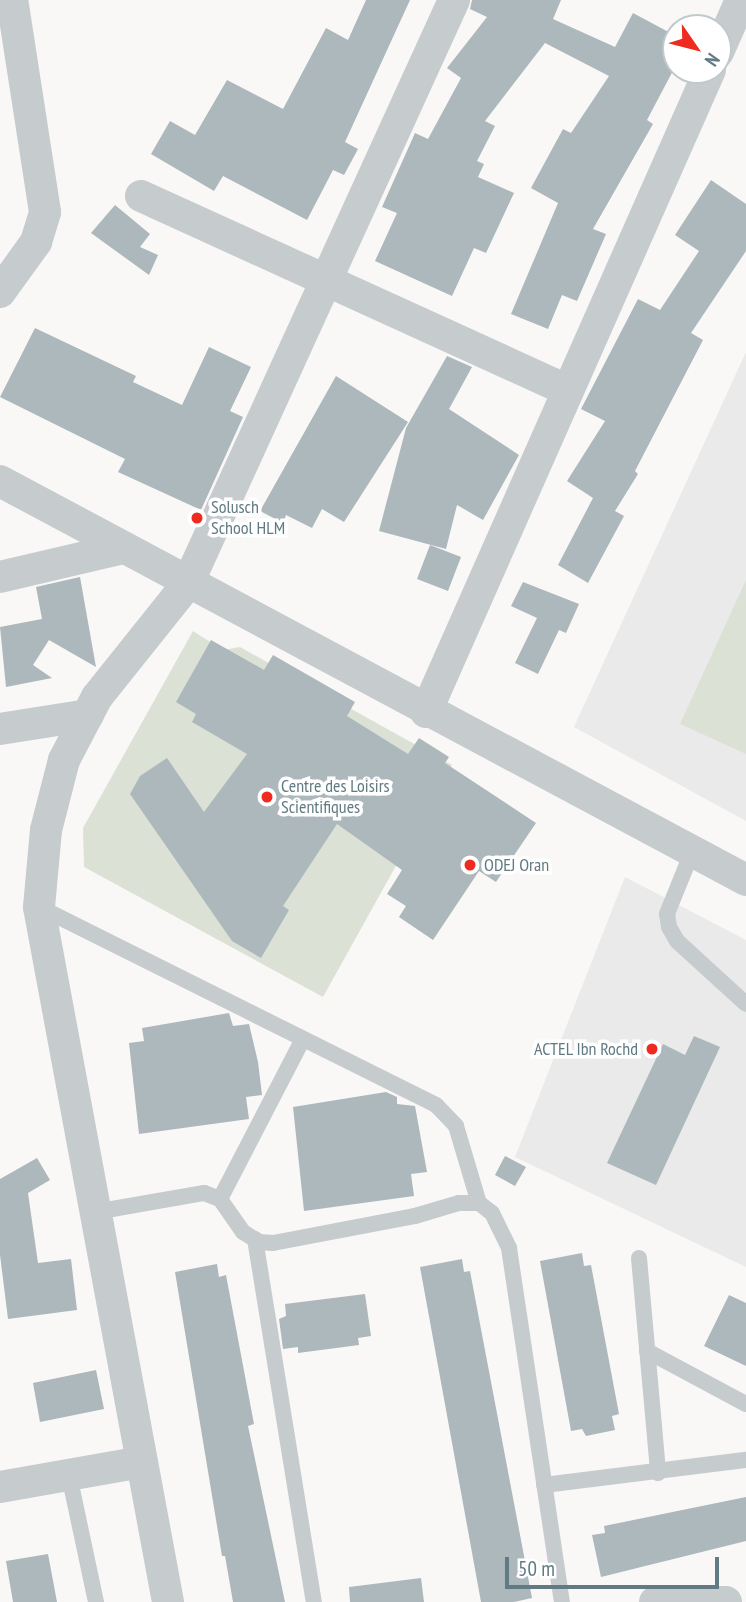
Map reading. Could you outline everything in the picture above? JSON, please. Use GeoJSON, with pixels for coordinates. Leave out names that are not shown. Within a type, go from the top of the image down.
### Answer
{"type":"FeatureCollection","features":[{"type":"Feature","properties":{"kind":"street"},"geometry":{"type":"LineString","coordinates":[[0,292],[36,242],[45,212],[12,0]]}},
{"type":"Feature","properties":{"kind":"street"},"geometry":{"type":"LineString","coordinates":[[167,1602],[38,907],[46,830],[61,771],[88,715],[188,583],[454,0]]}},
{"type":"Feature","properties":{"kind":"street"},"geometry":{"type":"LineString","coordinates":[[732,20],[741,0]]}},
{"type":"Feature","properties":{"kind":"street"},"geometry":{"type":"LineString","coordinates":[[426,712],[704,84]]}},
{"type":"Feature","properties":{"kind":"street"},"geometry":{"type":"LineString","coordinates":[[141,196],[568,391]]}},
{"type":"Feature","properties":{"kind":"street"},"geometry":{"type":"LineString","coordinates":[[0,481],[426,712],[746,880]]}},
{"type":"Feature","properties":{"kind":"street"},"geometry":{"type":"LineString","coordinates":[[0,577],[124,548]]}},
{"type":"Feature","properties":{"kind":"street"},"geometry":{"type":"LineString","coordinates":[[0,729],[88,715]]}},
{"type":"Feature","properties":{"kind":"street"},"geometry":{"type":"LineString","coordinates":[[0,1487],[142,1462]]}},
{"type":"Feature","properties":{"kind":"street"},"geometry":{"type":"LineString","coordinates":[[654,1602],[726,1602]]}},
{"type":"Feature","properties":{"kind":"lane"},"geometry":{"type":"LineString","coordinates":[[692,852],[667,914],[670,927],[677,941],[746,1004]]}},
{"type":"Feature","properties":{"kind":"lane"},"geometry":{"type":"LineString","coordinates":[[38,907],[436,1105],[456,1126],[479,1203],[492,1213],[509,1248],[562,1602]]}},
{"type":"Feature","properties":{"kind":"lane"},"geometry":{"type":"LineString","coordinates":[[220,1199],[303,1039]]}},
{"type":"Feature","properties":{"kind":"lane"},"geometry":{"type":"LineString","coordinates":[[95,1212],[204,1193],[220,1199],[243,1232],[255,1239],[273,1243],[415,1216],[459,1203],[479,1203]]}},
{"type":"Feature","properties":{"kind":"lane"},"geometry":{"type":"LineString","coordinates":[[255,1239],[314,1602]]}},
{"type":"Feature","properties":{"kind":"lane"},"geometry":{"type":"LineString","coordinates":[[639,1258],[658,1473]]}},
{"type":"Feature","properties":{"kind":"lane"},"geometry":{"type":"LineString","coordinates":[[647,1351],[746,1404]]}},
{"type":"Feature","properties":{"kind":"lane"},"geometry":{"type":"LineString","coordinates":[[544,1485],[746,1460]]}},
{"type":"Feature","properties":{"kind":"lane"},"geometry":{"type":"LineString","coordinates":[[69,1475],[96,1602]]}},
{"type":"Feature","properties":{"kind":"shaded area"},"geometry":{"type":"Polygon","coordinates":[[[746,352],[746,821],[574,727],[746,352]]]}},
{"type":"Feature","properties":{"kind":"shaded area"},"geometry":{"type":"Polygon","coordinates":[[[746,580],[746,754],[680,724],[746,580]]]}},
{"type":"Feature","properties":{"kind":"shaded area","name":"Centre des Loisirs Scientifiques"},"geometry":{"type":"Polygon","coordinates":[[[193,631],[223,650],[240,647],[452,765],[323,997],[84,867],[83,828],[193,631]]]}},
{"type":"Feature","properties":{"kind":"shaded area","name":"ACTEL Ibn Rochd"},"geometry":{"type":"Polygon","coordinates":[[[625,877],[746,940],[746,1267],[515,1157],[625,877]]]}},
{"type":"Feature","properties":{"kind":"building"},"geometry":{"type":"Polygon","coordinates":[[[366,0],[410,0],[345,142],[358,149],[344,175],[333,170],[307,220],[223,176],[214,191],[151,154],[170,121],[195,135],[227,80],[283,109],[326,28],[348,40],[366,0]]]}},
{"type":"Feature","properties":{"kind":"building"},"geometry":{"type":"Polygon","coordinates":[[[472,0],[561,0],[553,19],[615,47],[633,13],[662,29],[662,84],[666,84],[647,120],[653,124],[593,229],[606,234],[577,301],[562,295],[548,329],[511,314],[558,203],[531,188],[563,129],[571,133],[609,76],[545,43],[485,121],[495,126],[477,161],[484,164],[478,177],[514,193],[486,253],[474,248],[452,296],[375,261],[397,213],[382,207],[415,133],[428,139],[461,78],[447,68],[487,17],[470,9],[472,0]]]}},
{"type":"Feature","properties":{"kind":"building"},"geometry":{"type":"Polygon","coordinates":[[[711,180],[746,204],[746,251],[691,333],[703,340],[635,471],[638,474],[615,511],[624,516],[588,583],[558,565],[593,498],[567,481],[605,421],[581,409],[638,299],[660,310],[699,251],[675,235],[711,180]]]}},
{"type":"Feature","properties":{"kind":"building"},"geometry":{"type":"Polygon","coordinates":[[[115,205],[150,234],[140,247],[158,255],[149,275],[91,233],[115,205]]]}},
{"type":"Feature","properties":{"kind":"building"},"geometry":{"type":"Polygon","coordinates":[[[35,328],[136,376],[133,382],[182,405],[209,347],[251,367],[230,411],[243,417],[201,510],[118,472],[125,459],[0,397],[35,328]]]}},
{"type":"Feature","properties":{"kind":"building"},"geometry":{"type":"Polygon","coordinates":[[[447,356],[472,367],[449,409],[519,455],[483,520],[457,505],[446,549],[379,531],[406,428],[447,356]]]}},
{"type":"Feature","properties":{"kind":"building"},"geometry":{"type":"Polygon","coordinates":[[[336,376],[408,422],[344,522],[322,509],[312,528],[286,515],[283,523],[260,511],[336,376]]]}},
{"type":"Feature","properties":{"kind":"building"},"geometry":{"type":"Polygon","coordinates":[[[430,545],[461,557],[448,591],[417,579],[430,545]]]}},
{"type":"Feature","properties":{"kind":"building"},"geometry":{"type":"Polygon","coordinates":[[[80,577],[96,667],[49,640],[33,665],[52,678],[6,687],[0,627],[42,619],[36,587],[80,577]]]}},
{"type":"Feature","properties":{"kind":"building"},"geometry":{"type":"Polygon","coordinates":[[[523,582],[579,604],[566,633],[559,630],[538,674],[515,663],[537,618],[511,606],[523,582]]]}},
{"type":"Feature","properties":{"kind":"building","name":"Centre des Loisirs Scientifiques"},"geometry":{"type":"Polygon","coordinates":[[[211,640],[264,670],[273,655],[355,702],[347,716],[408,754],[419,738],[449,757],[445,763],[536,823],[496,882],[479,871],[433,940],[399,917],[406,906],[387,894],[402,870],[337,824],[283,906],[289,910],[261,958],[232,941],[130,794],[140,776],[167,758],[204,812],[247,754],[192,722],[196,714],[176,702],[211,640]]]}},
{"type":"Feature","properties":{"kind":"building"},"geometry":{"type":"Polygon","coordinates":[[[229,1013],[233,1026],[249,1024],[258,1062],[262,1095],[246,1097],[249,1119],[139,1134],[129,1043],[144,1041],[142,1028],[229,1013]]]}},
{"type":"Feature","properties":{"kind":"building"},"geometry":{"type":"Polygon","coordinates":[[[694,1036],[720,1047],[656,1185],[607,1163],[663,1044],[685,1055],[694,1036]]]}},
{"type":"Feature","properties":{"kind":"building"},"geometry":{"type":"Polygon","coordinates":[[[386,1092],[397,1097],[397,1104],[415,1106],[427,1172],[411,1174],[414,1196],[304,1211],[293,1107],[386,1092]]]}},
{"type":"Feature","properties":{"kind":"building"},"geometry":{"type":"Polygon","coordinates":[[[505,1156],[526,1167],[515,1186],[495,1175],[505,1156]]]}},
{"type":"Feature","properties":{"kind":"building"},"geometry":{"type":"Polygon","coordinates":[[[37,1158],[50,1180],[28,1193],[38,1263],[71,1259],[77,1310],[8,1319],[0,1255],[0,1179],[37,1158]]]}},
{"type":"Feature","properties":{"kind":"building"},"geometry":{"type":"Polygon","coordinates":[[[582,1253],[584,1266],[591,1265],[619,1414],[612,1416],[615,1430],[586,1436],[582,1429],[571,1431],[540,1261],[582,1253]]]}},
{"type":"Feature","properties":{"kind":"building"},"geometry":{"type":"Polygon","coordinates":[[[462,1259],[464,1272],[470,1271],[532,1598],[514,1602],[481,1602],[420,1267],[462,1259]]]}},
{"type":"Feature","properties":{"kind":"building"},"geometry":{"type":"Polygon","coordinates":[[[217,1264],[219,1277],[226,1275],[254,1424],[248,1426],[285,1602],[233,1602],[225,1556],[222,1556],[175,1272],[217,1264]]]}},
{"type":"Feature","properties":{"kind":"building"},"geometry":{"type":"Polygon","coordinates":[[[365,1294],[371,1336],[358,1338],[359,1345],[298,1353],[298,1347],[283,1349],[279,1319],[286,1316],[285,1304],[365,1294]]]}},
{"type":"Feature","properties":{"kind":"building"},"geometry":{"type":"Polygon","coordinates":[[[729,1295],[746,1303],[746,1366],[704,1346],[729,1295]]]}},
{"type":"Feature","properties":{"kind":"building"},"geometry":{"type":"Polygon","coordinates":[[[96,1370],[104,1409],[40,1422],[33,1383],[96,1370]]]}},
{"type":"Feature","properties":{"kind":"building"},"geometry":{"type":"Polygon","coordinates":[[[746,1497],[746,1541],[601,1577],[592,1535],[605,1533],[604,1526],[746,1497]]]}},
{"type":"Feature","properties":{"kind":"building"},"geometry":{"type":"Polygon","coordinates":[[[48,1554],[57,1602],[13,1602],[6,1561],[48,1554]]]}},
{"type":"Feature","properties":{"kind":"building"},"geometry":{"type":"Polygon","coordinates":[[[421,1578],[424,1602],[350,1602],[349,1587],[421,1578]]]}},
{"type":"Feature","properties":{"kind":"place","name":"Solusch School HLM"},"geometry":{"type":"Point","coordinates":[197,518]}},
{"type":"Feature","properties":{"kind":"place","name":"Centre des Loisirs Scientifiques"},"geometry":{"type":"Point","coordinates":[267,797]}},
{"type":"Feature","properties":{"kind":"place","name":"ODEJ Oran"},"geometry":{"type":"Point","coordinates":[470,865]}},
{"type":"Feature","properties":{"kind":"place","name":"ACTEL Ibn Rochd"},"geometry":{"type":"Point","coordinates":[652,1049]}}]}
